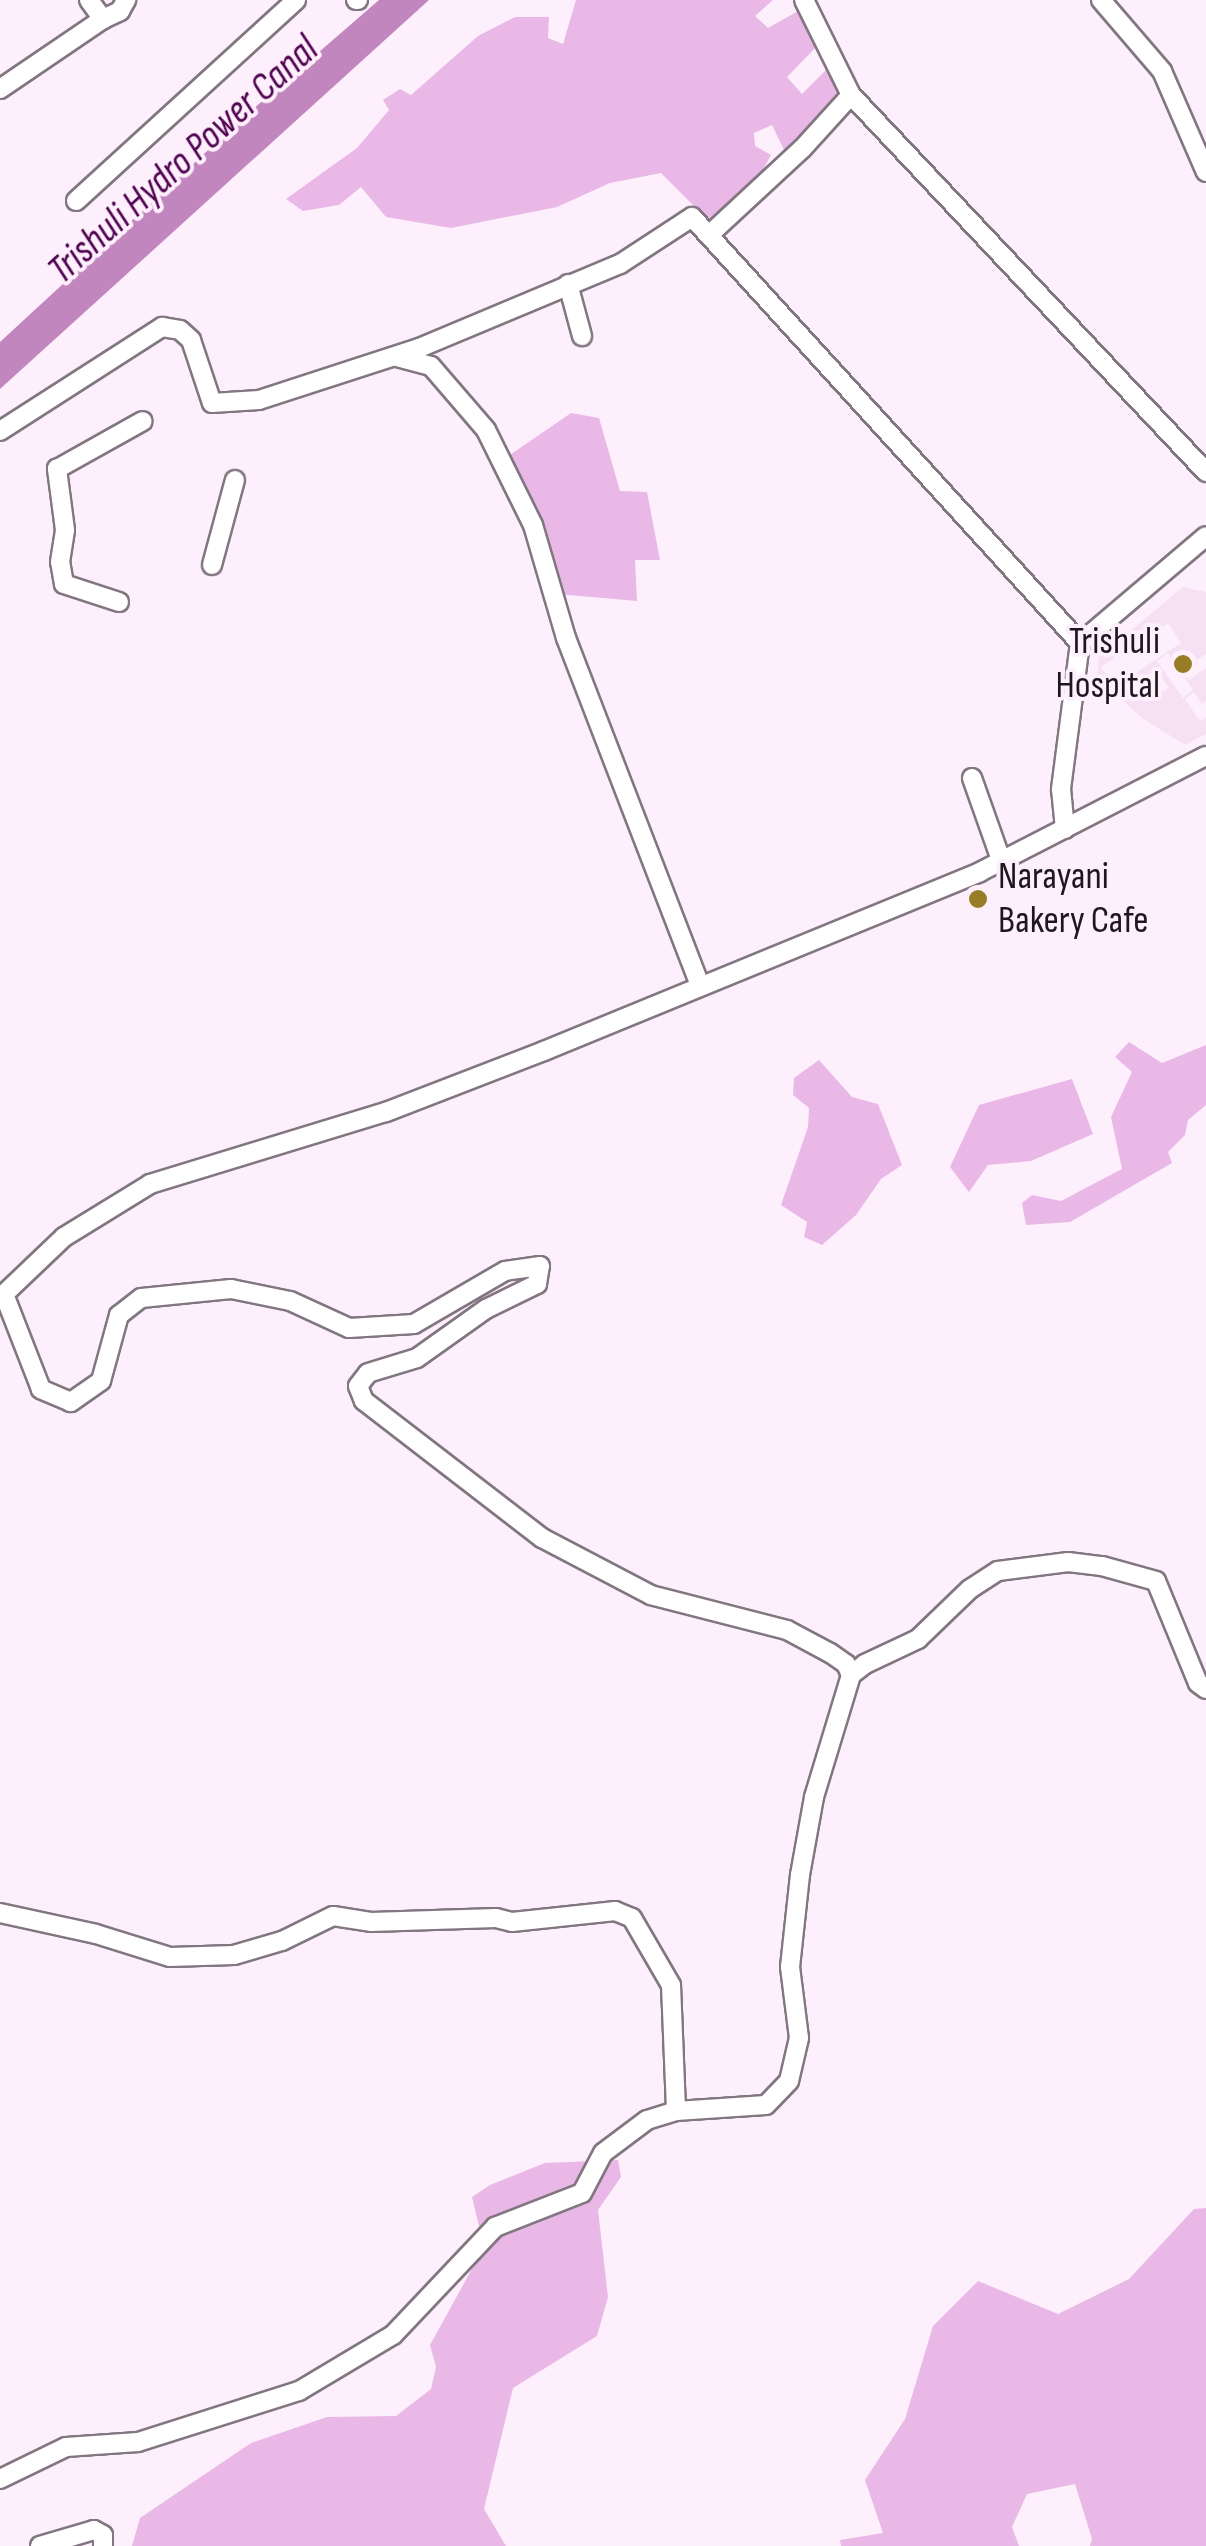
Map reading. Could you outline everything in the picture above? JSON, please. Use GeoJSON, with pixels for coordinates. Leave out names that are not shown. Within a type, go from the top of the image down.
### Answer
{"type":"FeatureCollection","features":[{"type":"Feature","properties":{"kind":"street"},"geometry":{"type":"LineString","coordinates":[[89,0],[104,19]]}},
{"type":"Feature","properties":{"kind":"street"},"geometry":{"type":"LineString","coordinates":[[0,89],[120,11],[126,0]]}},
{"type":"Feature","properties":{"kind":"street"},"geometry":{"type":"LineString","coordinates":[[76,201],[296,0]]}},
{"type":"Feature","properties":{"kind":"street"},"geometry":{"type":"LineString","coordinates":[[804,0],[850,95],[1206,472]]}},
{"type":"Feature","properties":{"kind":"street"},"geometry":{"type":"LineString","coordinates":[[1101,0],[1162,71],[1206,172]]}},
{"type":"Feature","properties":{"kind":"street"},"geometry":{"type":"LineString","coordinates":[[709,235],[802,149],[850,95]]}},
{"type":"Feature","properties":{"kind":"street"},"geometry":{"type":"LineString","coordinates":[[0,431],[162,327],[180,330],[190,340],[212,403],[259,400],[392,356],[620,264],[692,217],[1080,643]]}},
{"type":"Feature","properties":{"kind":"street"},"geometry":{"type":"LineString","coordinates":[[568,284],[582,336]]}},
{"type":"Feature","properties":{"kind":"street"},"geometry":{"type":"LineString","coordinates":[[392,356],[431,366],[486,430],[533,526],[566,638],[700,986]]}},
{"type":"Feature","properties":{"kind":"street"},"geometry":{"type":"LineString","coordinates":[[119,602],[64,584],[60,562],[65,530],[57,469],[144,421]]}},
{"type":"Feature","properties":{"kind":"street"},"geometry":{"type":"LineString","coordinates":[[212,564],[234,480]]}},
{"type":"Feature","properties":{"kind":"street"},"geometry":{"type":"LineString","coordinates":[[1065,829],[1062,788],[1080,643],[1206,536]]}},
{"type":"Feature","properties":{"kind":"street"},"geometry":{"type":"LineString","coordinates":[[851,1676],[846,1664],[788,1630],[651,1595],[542,1538],[364,1401],[358,1386],[368,1373],[417,1358],[486,1309],[537,1284],[540,1266],[505,1271],[414,1324],[349,1328],[290,1301],[231,1289],[141,1298],[119,1315],[101,1382],[71,1402],[42,1389],[2,1296],[64,1237],[150,1184],[386,1112],[700,986],[1001,860],[1206,756]]}},
{"type":"Feature","properties":{"kind":"street"},"geometry":{"type":"LineString","coordinates":[[972,778],[1001,860]]}},
{"type":"Feature","properties":{"kind":"street"},"geometry":{"type":"LineString","coordinates":[[0,2479],[66,2448],[138,2442],[299,2391],[393,2335],[495,2227],[582,2193],[603,2153],[647,2120],[676,2111],[766,2105],[788,2081],[799,2038],[790,1967],[800,1876],[833,1722],[851,1676],[864,1664],[918,1640],[970,1589],[998,1571],[1068,1562],[1156,1581],[1198,1683],[1206,1689]]}},
{"type":"Feature","properties":{"kind":"street"},"geometry":{"type":"LineString","coordinates":[[0,1913],[96,1934],[170,1957],[234,1955],[282,1941],[333,1916],[371,1922],[496,1918],[512,1922],[615,1910],[632,1918],[671,1984],[676,2111]]}},
{"type":"Feature","properties":{"kind":"street"},"geometry":{"type":"LineString","coordinates":[[40,2546],[94,2530],[103,2535],[103,2546]]}},
{"type":"Feature","properties":{"kind":"shaded area"},"geometry":{"type":"Polygon","coordinates":[[[379,0],[429,0],[0,389],[0,342],[245,116],[379,0]]]}},
{"type":"Feature","properties":{"kind":"shaded area"},"geometry":{"type":"Polygon","coordinates":[[[576,0],[773,0],[755,16],[768,28],[800,10],[818,45],[787,77],[802,94],[828,68],[840,93],[787,156],[772,125],[754,133],[755,146],[771,155],[763,170],[745,186],[749,194],[714,226],[661,173],[610,183],[557,207],[451,228],[386,217],[361,187],[339,205],[303,211],[286,199],[357,148],[389,110],[383,100],[400,89],[411,95],[478,36],[515,17],[549,17],[548,38],[563,44],[576,0]]]}},
{"type":"Feature","properties":{"kind":"shaded area"},"geometry":{"type":"Polygon","coordinates":[[[571,413],[599,418],[620,491],[647,492],[660,560],[635,560],[637,601],[557,594],[507,457],[571,413]]]}},
{"type":"Feature","properties":{"kind":"shaded area","name":"Trishuli Hospital"},"geometry":{"type":"Polygon","coordinates":[[[1183,587],[1206,592],[1206,654],[1182,670],[1189,680],[1206,668],[1206,701],[1202,704],[1194,692],[1185,699],[1200,721],[1206,717],[1206,734],[1185,745],[1142,718],[1097,678],[1099,657],[1183,587]],[[1168,623],[1101,667],[1114,687],[1181,643],[1168,623]],[[1168,653],[1157,661],[1183,698],[1193,690],[1168,653]],[[1156,671],[1142,677],[1151,696],[1169,688],[1156,671]]]}},
{"type":"Feature","properties":{"kind":"shaded area"},"geometry":{"type":"Polygon","coordinates":[[[1129,1042],[1162,1063],[1206,1045],[1206,1105],[1188,1120],[1185,1135],[1168,1152],[1172,1163],[1070,1222],[1026,1225],[1022,1203],[1032,1195],[1061,1201],[1122,1169],[1111,1117],[1132,1072],[1115,1057],[1129,1042]]]}},
{"type":"Feature","properties":{"kind":"shaded area"},"geometry":{"type":"Polygon","coordinates":[[[819,1060],[852,1097],[878,1104],[902,1165],[881,1179],[856,1215],[822,1245],[804,1237],[807,1222],[781,1205],[808,1127],[809,1108],[793,1095],[794,1078],[819,1060]]]}},
{"type":"Feature","properties":{"kind":"shaded area"},"geometry":{"type":"Polygon","coordinates":[[[1072,1079],[1093,1134],[1031,1161],[988,1165],[969,1192],[950,1167],[979,1105],[1072,1079]]]}},
{"type":"Feature","properties":{"kind":"shaded area"},"geometry":{"type":"Polygon","coordinates":[[[618,2160],[621,2177],[598,2210],[608,2297],[597,2336],[513,2388],[484,2509],[506,2546],[132,2546],[140,2518],[251,2443],[327,2417],[396,2416],[431,2389],[436,2367],[430,2345],[484,2247],[472,2197],[490,2185],[545,2163],[618,2160]]]}},
{"type":"Feature","properties":{"kind":"shaded area"},"geometry":{"type":"Polygon","coordinates":[[[1206,2208],[1206,2546],[1090,2546],[1092,2539],[1075,2484],[1027,2494],[1012,2527],[1019,2546],[841,2546],[840,2540],[883,2533],[865,2480],[905,2419],[933,2326],[978,2281],[1058,2314],[1129,2279],[1194,2209],[1206,2208]]]}},
{"type":"Feature","properties":{"kind":"place","name":"Trishuli Hospital"},"geometry":{"type":"Point","coordinates":[1183,664]}},
{"type":"Feature","properties":{"kind":"place","name":"Narayani Bakery Cafe"},"geometry":{"type":"Point","coordinates":[978,899]}},
{"type":"Feature","properties":{"kind":"water label","name":"Trishuli Hydro Power Canal"},"geometry":{"type":"Point","coordinates":[183,160]}}]}
